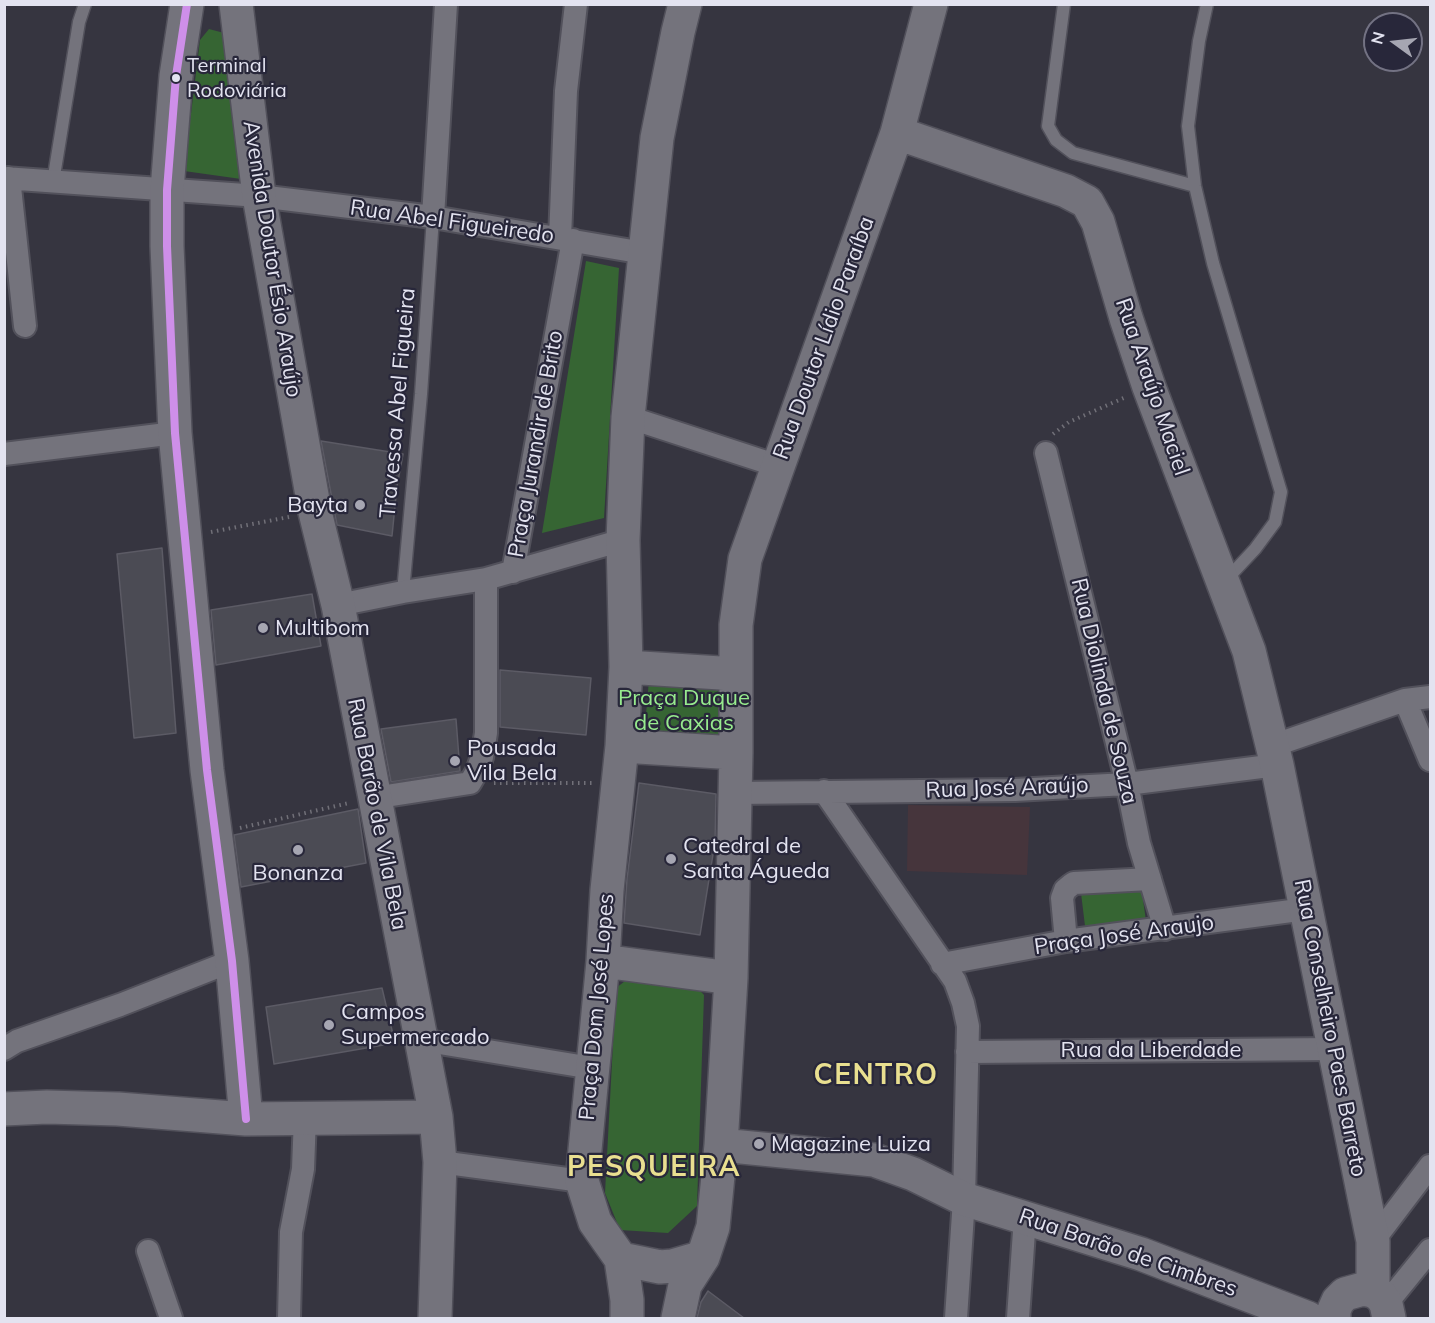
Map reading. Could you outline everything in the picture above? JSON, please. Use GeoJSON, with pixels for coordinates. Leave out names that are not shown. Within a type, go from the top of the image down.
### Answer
{"type":"FeatureCollection","features":[{"type":"Feature","properties":{"kind":"main road"},"geometry":{"type":"LineString","coordinates":[[188,4],[176,76],[167,190],[167,246],[175,433],[215,834],[232,961],[246,1119]]}},
{"type":"Feature","properties":{"kind":"main road","name":"Avenida Doutor Ésio Araújo"},"geometry":{"type":"LineString","coordinates":[[236,4],[259,196],[315,512]]}},
{"type":"Feature","properties":{"kind":"main road"},"geometry":{"type":"LineString","coordinates":[[623,540],[628,417],[657,138],[685,4]]}},
{"type":"Feature","properties":{"kind":"main road","name":"Rua Doutor Lídio Paraíba"},"geometry":{"type":"LineString","coordinates":[[736,753],[736,626],[745,559],[897,133],[931,4]]}},
{"type":"Feature","properties":{"kind":"main road","name":"Rua Araújo Maciel"},"geometry":{"type":"LineString","coordinates":[[897,133],[1066,191],[1087,202],[1098,222],[1149,387],[1249,651],[1275,755]]}},
{"type":"Feature","properties":{"kind":"main road","name":"Rua Barão de Vila Bela"},"geometry":{"type":"LineString","coordinates":[[315,512],[338,605],[373,798],[436,1117],[440,1162],[435,1318]]}},
{"type":"Feature","properties":{"kind":"main road","name":"Praça Dom José Lopes"},"geometry":{"type":"LineString","coordinates":[[621,1259],[595,1222],[582,1181],[622,746],[626,667],[623,540]]}},
{"type":"Feature","properties":{"kind":"main road"},"geometry":{"type":"LineString","coordinates":[[626,667],[736,674]]}},
{"type":"Feature","properties":{"kind":"main road"},"geometry":{"type":"LineString","coordinates":[[622,746],[736,753],[731,978],[721,1145],[713,1227],[703,1257],[685,1285],[678,1318]]}},
{"type":"Feature","properties":{"kind":"main road","name":"Rua Conselheiro Paes Barreto"},"geometry":{"type":"LineString","coordinates":[[1275,755],[1336,1049],[1373,1241],[1382,1305]]}},
{"type":"Feature","properties":{"kind":"main road"},"geometry":{"type":"LineString","coordinates":[[603,960],[731,978]]}},
{"type":"Feature","properties":{"kind":"main road"},"geometry":{"type":"LineString","coordinates":[[4,1109],[70,1107],[246,1119],[436,1117]]}},
{"type":"Feature","properties":{"kind":"main road","name":"Rua Barão de Cimbres"},"geometry":{"type":"LineString","coordinates":[[721,1145],[874,1160],[913,1174],[964,1199],[1141,1254],[1296,1316],[1336,1310],[1345,1294],[1354,1290],[1363,1289],[1382,1305]]}},
{"type":"Feature","properties":{"kind":"main road"},"geometry":{"type":"LineString","coordinates":[[627,1318],[627,1300],[621,1259],[660,1268],[703,1257]]}},
{"type":"Feature","properties":{"kind":"street"},"geometry":{"type":"LineString","coordinates":[[433,217],[446,4]]}},
{"type":"Feature","properties":{"kind":"street","name":"Praça Jurandir de Brito"},"geometry":{"type":"LineString","coordinates":[[576,4],[566,91],[566,239],[513,572],[623,540]]}},
{"type":"Feature","properties":{"kind":"street","name":"Rua Abel Figueiredo"},"geometry":{"type":"LineString","coordinates":[[7,178],[259,196],[433,217],[644,253]]}},
{"type":"Feature","properties":{"kind":"street"},"geometry":{"type":"LineString","coordinates":[[7,178],[25,326]]}},
{"type":"Feature","properties":{"kind":"street"},"geometry":{"type":"LineString","coordinates":[[628,417],[778,466]]}},
{"type":"Feature","properties":{"kind":"street"},"geometry":{"type":"LineString","coordinates":[[4,454],[175,433]]}},
{"type":"Feature","properties":{"kind":"street","name":"Rua Diolinda de Souza"},"geometry":{"type":"LineString","coordinates":[[1046,453],[1127,783],[1139,843],[1165,928]]}},
{"type":"Feature","properties":{"kind":"street"},"geometry":{"type":"LineString","coordinates":[[338,605],[486,579],[513,572]]}},
{"type":"Feature","properties":{"kind":"street"},"geometry":{"type":"LineString","coordinates":[[373,798],[470,783],[482,757],[486,733],[486,579]]}},
{"type":"Feature","properties":{"kind":"street","name":"Rua José Araújo"},"geometry":{"type":"LineString","coordinates":[[735,793],[1015,790],[1127,783],[1275,755],[1406,700],[1431,697]]}},
{"type":"Feature","properties":{"kind":"street"},"geometry":{"type":"LineString","coordinates":[[1406,700],[1431,760]]}},
{"type":"Feature","properties":{"kind":"street"},"geometry":{"type":"LineString","coordinates":[[824,791],[955,981],[963,1003],[968,1026],[964,1199],[956,1318]]}},
{"type":"Feature","properties":{"kind":"street"},"geometry":{"type":"LineString","coordinates":[[1066,941],[1062,898],[1065,890],[1071,885],[1150,879]]}},
{"type":"Feature","properties":{"kind":"street","name":"Praça José Araujo"},"geometry":{"type":"LineString","coordinates":[[942,964],[1066,941],[1306,909]]}},
{"type":"Feature","properties":{"kind":"street"},"geometry":{"type":"LineString","coordinates":[[4,1049],[17,1041],[120,1005],[232,961]]}},
{"type":"Feature","properties":{"kind":"street"},"geometry":{"type":"LineString","coordinates":[[421,1040],[592,1068]]}},
{"type":"Feature","properties":{"kind":"street","name":"Rua da Liberdade"},"geometry":{"type":"LineString","coordinates":[[967,1052],[1336,1049]]}},
{"type":"Feature","properties":{"kind":"street"},"geometry":{"type":"LineString","coordinates":[[289,1318],[291,1232],[303,1170],[304,1117]]}},
{"type":"Feature","properties":{"kind":"street"},"geometry":{"type":"LineString","coordinates":[[440,1162],[582,1181]]}},
{"type":"Feature","properties":{"kind":"street"},"geometry":{"type":"LineString","coordinates":[[1373,1241],[1431,1166]]}},
{"type":"Feature","properties":{"kind":"street"},"geometry":{"type":"LineString","coordinates":[[1018,1318],[1025,1217]]}},
{"type":"Feature","properties":{"kind":"street"},"geometry":{"type":"LineString","coordinates":[[1382,1305],[1431,1250]]}},
{"type":"Feature","properties":{"kind":"street"},"geometry":{"type":"LineString","coordinates":[[148,1251],[171,1318]]}},
{"type":"Feature","properties":{"kind":"lane"},"geometry":{"type":"LineString","coordinates":[[53,182],[79,22],[85,4]]}},
{"type":"Feature","properties":{"kind":"lane"},"geometry":{"type":"LineString","coordinates":[[1064,4],[1048,126],[1056,140],[1072,153],[1195,186]]}},
{"type":"Feature","properties":{"kind":"lane"},"geometry":{"type":"LineString","coordinates":[[1208,4],[1199,40],[1188,126],[1195,186],[1216,274],[1281,492],[1275,522],[1255,549],[1224,582]]}},
{"type":"Feature","properties":{"kind":"lane","name":"Travessa Abel Figueira"},"geometry":{"type":"LineString","coordinates":[[403,592],[421,394],[433,217]]}},
{"type":"Feature","properties":{"kind":"path"},"geometry":{"type":"LineString","coordinates":[[1046,453],[1048,438],[1069,422],[1149,387]]}},
{"type":"Feature","properties":{"kind":"path"},"geometry":{"type":"LineString","coordinates":[[184,537],[315,512]]}},
{"type":"Feature","properties":{"kind":"path"},"geometry":{"type":"LineString","coordinates":[[470,783],[619,783]]}},
{"type":"Feature","properties":{"kind":"path"},"geometry":{"type":"LineString","coordinates":[[215,834],[373,798]]}},
{"type":"Feature","properties":{"kind":"shaded area"},"geometry":{"type":"Polygon","coordinates":[[[908,805],[1030,807],[1027,875],[907,871],[908,805]]]}},
{"type":"Feature","properties":{"kind":"green space"},"geometry":{"type":"Polygon","coordinates":[[[209,29],[224,33],[241,179],[184,171],[200,40],[209,29]]]}},
{"type":"Feature","properties":{"kind":"green space"},"geometry":{"type":"Polygon","coordinates":[[[586,261],[619,268],[604,518],[542,533],[586,261]]]}},
{"type":"Feature","properties":{"kind":"green space","name":"Praça Duque de Caxias"},"geometry":{"type":"Polygon","coordinates":[[[649,680],[722,685],[724,741],[644,737],[649,680]]]}},
{"type":"Feature","properties":{"kind":"green space"},"geometry":{"type":"Polygon","coordinates":[[[1141,885],[1146,921],[1085,926],[1081,893],[1141,885]]]}},
{"type":"Feature","properties":{"kind":"green space"},"geometry":{"type":"Polygon","coordinates":[[[629,978],[691,981],[704,995],[697,1206],[668,1233],[620,1230],[605,1193],[616,988],[629,978]]]}},
{"type":"Feature","properties":{"kind":"building"},"geometry":{"type":"Polygon","coordinates":[[[321,441],[403,454],[392,536],[337,525],[321,441]]]}},
{"type":"Feature","properties":{"kind":"building"},"geometry":{"type":"Polygon","coordinates":[[[162,548],[176,733],[134,738],[117,554],[162,548]]]}},
{"type":"Feature","properties":{"kind":"building","name":"Multibom"},"geometry":{"type":"Polygon","coordinates":[[[312,594],[321,646],[216,665],[211,610],[312,594]]]}},
{"type":"Feature","properties":{"kind":"building"},"geometry":{"type":"Polygon","coordinates":[[[500,670],[591,678],[586,735],[500,727],[500,670]]]}},
{"type":"Feature","properties":{"kind":"building"},"geometry":{"type":"Polygon","coordinates":[[[456,719],[460,771],[391,782],[381,729],[456,719]]]}},
{"type":"Feature","properties":{"kind":"building","name":"Catedral de Santa Águeda"},"geometry":{"type":"Polygon","coordinates":[[[639,783],[716,794],[715,842],[700,935],[624,923],[639,783]]]}},
{"type":"Feature","properties":{"kind":"building","name":"Bonanza"},"geometry":{"type":"Polygon","coordinates":[[[358,809],[366,863],[241,887],[234,835],[358,809]]]}},
{"type":"Feature","properties":{"kind":"building","name":"Campos Supermercado"},"geometry":{"type":"Polygon","coordinates":[[[382,988],[395,1043],[274,1064],[266,1007],[382,988]]]}},
{"type":"Feature","properties":{"kind":"building"},"geometry":{"type":"Polygon","coordinates":[[[708,1291],[744,1318],[697,1318],[701,1302],[708,1291]]]}},
{"type":"Feature","properties":{"kind":"transit line"},"geometry":{"type":"LineString","coordinates":[[187,4],[176,76],[167,190],[167,246],[175,433],[207,770],[232,961],[246,1119]]}},
{"type":"Feature","properties":{"kind":"place","name":"Terminal Rodoviária"},"geometry":{"type":"Point","coordinates":[176,78]}},
{"type":"Feature","properties":{"kind":"place","name":"Bayta"},"geometry":{"type":"Point","coordinates":[360,505]}},
{"type":"Feature","properties":{"kind":"place","name":"Multibom"},"geometry":{"type":"Point","coordinates":[263,628]}},
{"type":"Feature","properties":{"kind":"place","name":"Pousada Vila Bela"},"geometry":{"type":"Point","coordinates":[455,761]}},
{"type":"Feature","properties":{"kind":"place","name":"Bonanza"},"geometry":{"type":"Point","coordinates":[298,850]}},
{"type":"Feature","properties":{"kind":"place","name":"Catedral de Santa Águeda"},"geometry":{"type":"Point","coordinates":[671,859]}},
{"type":"Feature","properties":{"kind":"place","name":"Campos Supermercado"},"geometry":{"type":"Point","coordinates":[329,1025]}},
{"type":"Feature","properties":{"kind":"place","name":"Magazine Luiza"},"geometry":{"type":"Point","coordinates":[759,1144]}},
{"type":"Feature","properties":{"kind":"district","name":"CENTRO"},"geometry":{"type":"Point","coordinates":[876,1076]}},
{"type":"Feature","properties":{"kind":"district","name":"PESQUEIRA"},"geometry":{"type":"Point","coordinates":[654,1168]}}]}
